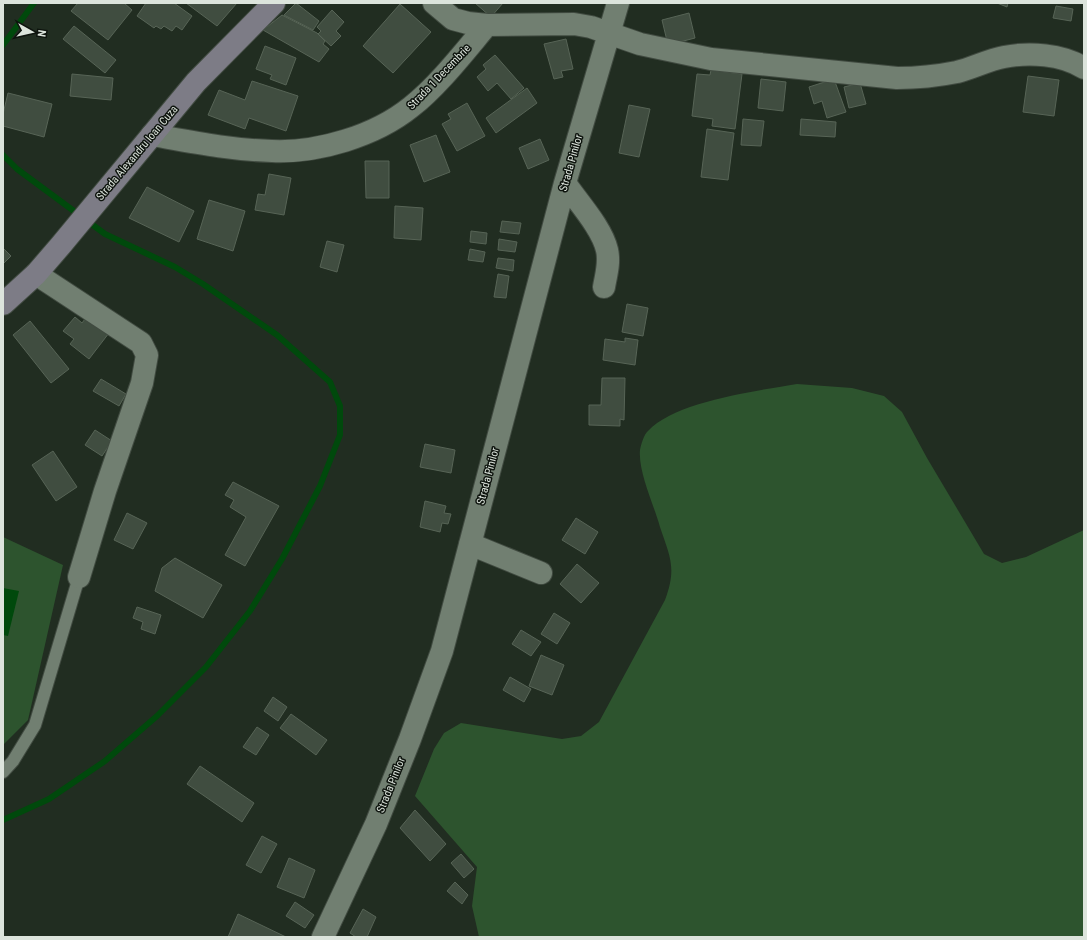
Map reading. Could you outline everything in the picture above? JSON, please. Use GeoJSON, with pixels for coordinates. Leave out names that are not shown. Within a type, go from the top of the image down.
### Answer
{"type":"FeatureCollection","features":[{"type":"Feature","properties":{"kind":"main road","name":"Strada Alexandru Ioan Cuza"},"geometry":{"type":"LineString","coordinates":[[3,304],[36,274],[201,77],[274,3]]}},
{"type":"Feature","properties":{"kind":"street"},"geometry":{"type":"LineString","coordinates":[[434,3],[453,19],[487,25],[574,24],[591,27],[640,44],[711,59],[897,78],[932,77],[1011,56],[1038,55],[1059,58],[1084,68]]}},
{"type":"Feature","properties":{"kind":"street","name":"Strada Pinilor"},"geometry":{"type":"LineString","coordinates":[[323,937],[376,824],[410,739],[442,650],[565,183],[618,3]]}},
{"type":"Feature","properties":{"kind":"street","name":"Strada 1 Decembrie"},"geometry":{"type":"LineString","coordinates":[[152,135],[213,146],[274,152],[310,148],[343,141],[382,127],[412,107],[449,69],[487,25]]}},
{"type":"Feature","properties":{"kind":"street"},"geometry":{"type":"LineString","coordinates":[[565,183],[604,238],[608,252],[608,266],[604,287]]}},
{"type":"Feature","properties":{"kind":"street"},"geometry":{"type":"LineString","coordinates":[[36,274],[141,343],[147,355],[142,383],[105,491],[79,577]]}},
{"type":"Feature","properties":{"kind":"street"},"geometry":{"type":"LineString","coordinates":[[470,544],[541,573]]}},
{"type":"Feature","properties":{"kind":"lane"},"geometry":{"type":"LineString","coordinates":[[3,772],[13,761],[35,725],[79,577]]}},
{"type":"Feature","properties":{"kind":"shaded area"},"geometry":{"type":"Polygon","coordinates":[[[797,384],[852,388],[884,396],[902,412],[927,458],[984,554],[1002,563],[1026,557],[1084,530],[1084,937],[479,937],[472,906],[477,867],[415,796],[434,749],[444,733],[461,723],[562,739],[581,736],[599,722],[665,600],[671,579],[671,563],[669,555],[641,468],[640,450],[645,435],[661,421],[677,412],[697,405],[740,394],[797,384]]]}},
{"type":"Feature","properties":{"kind":"shaded area"},"geometry":{"type":"Polygon","coordinates":[[[3,537],[63,565],[28,720],[3,745],[3,537]]]}},
{"type":"Feature","properties":{"kind":"shaded area"},"geometry":{"type":"Polygon","coordinates":[[[3,588],[19,591],[8,636],[3,635],[3,588]]]}},
{"type":"Feature","properties":{"kind":"building"},"geometry":{"type":"Polygon","coordinates":[[[78,3],[124,3],[132,10],[108,40],[71,11],[78,3]]]}},
{"type":"Feature","properties":{"kind":"building"},"geometry":{"type":"Polygon","coordinates":[[[146,3],[174,3],[192,16],[182,30],[176,26],[172,31],[164,26],[161,29],[156,26],[154,28],[137,16],[146,3]]]}},
{"type":"Feature","properties":{"kind":"building"},"geometry":{"type":"Polygon","coordinates":[[[186,3],[237,3],[217,26],[186,3]]]}},
{"type":"Feature","properties":{"kind":"building"},"geometry":{"type":"Polygon","coordinates":[[[296,3],[319,21],[313,30],[284,15],[296,3]]]}},
{"type":"Feature","properties":{"kind":"building"},"geometry":{"type":"Polygon","coordinates":[[[475,3],[503,3],[491,17],[475,3]]]}},
{"type":"Feature","properties":{"kind":"building"},"geometry":{"type":"Polygon","coordinates":[[[997,3],[1008,3],[1007,7],[997,3]]]}},
{"type":"Feature","properties":{"kind":"building"},"geometry":{"type":"Polygon","coordinates":[[[400,4],[431,32],[393,73],[363,46],[400,4]]]}},
{"type":"Feature","properties":{"kind":"building"},"geometry":{"type":"Polygon","coordinates":[[[1056,6],[1073,9],[1071,21],[1053,18],[1056,6]]]}},
{"type":"Feature","properties":{"kind":"building"},"geometry":{"type":"Polygon","coordinates":[[[332,10],[344,22],[336,31],[341,36],[331,46],[318,34],[321,31],[317,27],[332,10]]]}},
{"type":"Feature","properties":{"kind":"building"},"geometry":{"type":"Polygon","coordinates":[[[689,13],[695,38],[668,45],[662,20],[689,13]]]}},
{"type":"Feature","properties":{"kind":"building"},"geometry":{"type":"Polygon","coordinates":[[[282,15],[317,33],[325,41],[323,44],[329,49],[319,62],[263,30],[282,15]]]}},
{"type":"Feature","properties":{"kind":"building"},"geometry":{"type":"Polygon","coordinates":[[[74,26],[116,60],[105,73],[63,39],[74,26]]]}},
{"type":"Feature","properties":{"kind":"building"},"geometry":{"type":"Polygon","coordinates":[[[566,39],[573,69],[561,71],[563,77],[554,79],[544,44],[566,39]]]}},
{"type":"Feature","properties":{"kind":"building"},"geometry":{"type":"Polygon","coordinates":[[[265,46],[296,58],[286,85],[270,79],[272,75],[256,69],[265,46]]]}},
{"type":"Feature","properties":{"kind":"building"},"geometry":{"type":"Polygon","coordinates":[[[495,55],[524,88],[511,99],[497,83],[488,91],[477,77],[486,69],[483,65],[495,55]]]}},
{"type":"Feature","properties":{"kind":"building"},"geometry":{"type":"Polygon","coordinates":[[[711,70],[742,74],[735,129],[712,126],[713,119],[692,116],[697,74],[710,75],[711,70]]]}},
{"type":"Feature","properties":{"kind":"building"},"geometry":{"type":"Polygon","coordinates":[[[72,74],[113,78],[111,100],[70,96],[72,74]]]}},
{"type":"Feature","properties":{"kind":"building"},"geometry":{"type":"Polygon","coordinates":[[[1028,76],[1059,80],[1054,116],[1023,112],[1028,76]]]}},
{"type":"Feature","properties":{"kind":"building"},"geometry":{"type":"Polygon","coordinates":[[[761,79],[786,82],[783,111],[758,108],[761,79]]]}},
{"type":"Feature","properties":{"kind":"building"},"geometry":{"type":"Polygon","coordinates":[[[834,79],[846,112],[827,118],[822,101],[814,104],[809,87],[834,79]]]}},
{"type":"Feature","properties":{"kind":"building"},"geometry":{"type":"Polygon","coordinates":[[[252,81],[298,96],[286,131],[249,118],[245,129],[208,115],[219,90],[245,100],[252,81]]]}},
{"type":"Feature","properties":{"kind":"building"},"geometry":{"type":"Polygon","coordinates":[[[860,83],[866,104],[849,108],[844,87],[860,83]]]}},
{"type":"Feature","properties":{"kind":"building"},"geometry":{"type":"Polygon","coordinates":[[[527,88],[537,103],[496,133],[486,118],[527,88]]]}},
{"type":"Feature","properties":{"kind":"building"},"geometry":{"type":"Polygon","coordinates":[[[8,93],[52,104],[44,137],[3,126],[3,114],[8,93]]]}},
{"type":"Feature","properties":{"kind":"building"},"geometry":{"type":"Polygon","coordinates":[[[467,103],[485,136],[457,151],[442,124],[451,119],[448,114],[467,103]]]}},
{"type":"Feature","properties":{"kind":"building"},"geometry":{"type":"Polygon","coordinates":[[[629,105],[650,109],[639,157],[619,153],[629,105]]]}},
{"type":"Feature","properties":{"kind":"building"},"geometry":{"type":"Polygon","coordinates":[[[743,119],[764,121],[761,146],[741,145],[743,119]]]}},
{"type":"Feature","properties":{"kind":"building"},"geometry":{"type":"Polygon","coordinates":[[[801,119],[836,122],[835,137],[800,135],[801,119]]]}},
{"type":"Feature","properties":{"kind":"building"},"geometry":{"type":"Polygon","coordinates":[[[707,129],[734,133],[728,180],[701,177],[707,129]]]}},
{"type":"Feature","properties":{"kind":"building"},"geometry":{"type":"Polygon","coordinates":[[[436,135],[450,172],[424,182],[410,145],[436,135]]]}},
{"type":"Feature","properties":{"kind":"building"},"geometry":{"type":"Polygon","coordinates":[[[540,139],[549,160],[528,169],[519,148],[540,139]]]}},
{"type":"Feature","properties":{"kind":"building"},"geometry":{"type":"Polygon","coordinates":[[[365,161],[389,161],[389,198],[366,198],[365,161]]]}},
{"type":"Feature","properties":{"kind":"building"},"geometry":{"type":"Polygon","coordinates":[[[269,174],[291,178],[284,215],[255,210],[258,194],[265,195],[269,174]]]}},
{"type":"Feature","properties":{"kind":"building"},"geometry":{"type":"Polygon","coordinates":[[[147,187],[194,211],[179,242],[129,218],[147,187]]]}},
{"type":"Feature","properties":{"kind":"building"},"geometry":{"type":"Polygon","coordinates":[[[209,200],[245,211],[233,251],[197,239],[209,200]]]}},
{"type":"Feature","properties":{"kind":"building"},"geometry":{"type":"Polygon","coordinates":[[[395,206],[423,208],[421,240],[394,238],[395,206]]]}},
{"type":"Feature","properties":{"kind":"building"},"geometry":{"type":"Polygon","coordinates":[[[502,221],[521,223],[519,234],[500,232],[502,221]]]}},
{"type":"Feature","properties":{"kind":"building"},"geometry":{"type":"Polygon","coordinates":[[[471,231],[487,233],[486,244],[470,242],[471,231]]]}},
{"type":"Feature","properties":{"kind":"building"},"geometry":{"type":"Polygon","coordinates":[[[499,239],[517,242],[515,252],[498,250],[499,239]]]}},
{"type":"Feature","properties":{"kind":"building"},"geometry":{"type":"Polygon","coordinates":[[[327,241],[344,245],[337,272],[320,267],[327,241]]]}},
{"type":"Feature","properties":{"kind":"building"},"geometry":{"type":"Polygon","coordinates":[[[3,248],[11,256],[3,264],[3,248]]]}},
{"type":"Feature","properties":{"kind":"building"},"geometry":{"type":"Polygon","coordinates":[[[470,249],[485,252],[483,262],[468,260],[470,249]]]}},
{"type":"Feature","properties":{"kind":"building"},"geometry":{"type":"Polygon","coordinates":[[[498,258],[514,260],[513,271],[496,268],[498,258]]]}},
{"type":"Feature","properties":{"kind":"building"},"geometry":{"type":"Polygon","coordinates":[[[498,274],[509,276],[506,298],[494,297],[498,274]]]}},
{"type":"Feature","properties":{"kind":"building"},"geometry":{"type":"Polygon","coordinates":[[[627,304],[648,308],[643,336],[622,332],[627,304]]]}},
{"type":"Feature","properties":{"kind":"building"},"geometry":{"type":"Polygon","coordinates":[[[88,315],[109,333],[89,359],[70,344],[74,339],[63,331],[75,317],[82,323],[88,315]]]}},
{"type":"Feature","properties":{"kind":"building"},"geometry":{"type":"Polygon","coordinates":[[[30,321],[69,369],[51,383],[13,335],[30,321]]]}},
{"type":"Feature","properties":{"kind":"building"},"geometry":{"type":"Polygon","coordinates":[[[625,338],[638,340],[635,365],[603,360],[605,339],[625,342],[625,338]]]}},
{"type":"Feature","properties":{"kind":"building"},"geometry":{"type":"Polygon","coordinates":[[[602,378],[625,378],[624,420],[620,419],[620,426],[589,425],[589,405],[601,405],[602,378]]]}},
{"type":"Feature","properties":{"kind":"building"},"geometry":{"type":"Polygon","coordinates":[[[101,379],[126,394],[119,406],[93,391],[101,379]]]}},
{"type":"Feature","properties":{"kind":"building"},"geometry":{"type":"Polygon","coordinates":[[[95,430],[112,441],[102,456],[85,445],[95,430]]]}},
{"type":"Feature","properties":{"kind":"building"},"geometry":{"type":"Polygon","coordinates":[[[425,444],[455,450],[451,473],[420,467],[425,444]]]}},
{"type":"Feature","properties":{"kind":"building"},"geometry":{"type":"Polygon","coordinates":[[[53,451],[77,487],[56,501],[32,465],[53,451]]]}},
{"type":"Feature","properties":{"kind":"building"},"geometry":{"type":"Polygon","coordinates":[[[233,482],[279,506],[245,566],[225,555],[246,517],[230,507],[234,500],[225,495],[233,482]]]}},
{"type":"Feature","properties":{"kind":"building"},"geometry":{"type":"Polygon","coordinates":[[[425,501],[446,506],[444,513],[451,514],[448,524],[442,523],[440,532],[420,527],[425,501]]]}},
{"type":"Feature","properties":{"kind":"building"},"geometry":{"type":"Polygon","coordinates":[[[127,513],[147,523],[133,549],[114,540],[127,513]]]}},
{"type":"Feature","properties":{"kind":"building"},"geometry":{"type":"Polygon","coordinates":[[[576,518],[598,532],[585,554],[562,540],[576,518]]]}},
{"type":"Feature","properties":{"kind":"building"},"geometry":{"type":"Polygon","coordinates":[[[175,558],[222,585],[203,618],[155,591],[162,568],[175,558]]]}},
{"type":"Feature","properties":{"kind":"building"},"geometry":{"type":"Polygon","coordinates":[[[577,564],[599,583],[581,603],[560,584],[577,564]]]}},
{"type":"Feature","properties":{"kind":"building"},"geometry":{"type":"Polygon","coordinates":[[[137,607],[161,615],[155,634],[141,629],[143,622],[133,618],[137,607]]]}},
{"type":"Feature","properties":{"kind":"building"},"geometry":{"type":"Polygon","coordinates":[[[554,613],[570,623],[557,644],[541,634],[554,613]]]}},
{"type":"Feature","properties":{"kind":"building"},"geometry":{"type":"Polygon","coordinates":[[[521,630],[541,642],[531,656],[512,644],[521,630]]]}},
{"type":"Feature","properties":{"kind":"building"},"geometry":{"type":"Polygon","coordinates":[[[541,655],[564,665],[552,695],[529,686],[541,655]]]}},
{"type":"Feature","properties":{"kind":"building"},"geometry":{"type":"Polygon","coordinates":[[[510,677],[531,689],[524,702],[503,690],[510,677]]]}},
{"type":"Feature","properties":{"kind":"building"},"geometry":{"type":"Polygon","coordinates":[[[273,697],[287,707],[278,721],[264,711],[273,697]]]}},
{"type":"Feature","properties":{"kind":"building"},"geometry":{"type":"Polygon","coordinates":[[[291,714],[327,740],[316,755],[280,728],[291,714]]]}},
{"type":"Feature","properties":{"kind":"building"},"geometry":{"type":"Polygon","coordinates":[[[257,727],[269,735],[256,755],[243,747],[257,727]]]}},
{"type":"Feature","properties":{"kind":"building"},"geometry":{"type":"Polygon","coordinates":[[[200,766],[254,803],[242,822],[187,784],[200,766]]]}},
{"type":"Feature","properties":{"kind":"building"},"geometry":{"type":"Polygon","coordinates":[[[415,810],[446,844],[430,861],[400,828],[415,810]]]}},
{"type":"Feature","properties":{"kind":"building"},"geometry":{"type":"Polygon","coordinates":[[[262,836],[277,844],[261,873],[246,865],[262,836]]]}},
{"type":"Feature","properties":{"kind":"building"},"geometry":{"type":"Polygon","coordinates":[[[461,854],[474,869],[464,878],[451,863],[461,854]]]}},
{"type":"Feature","properties":{"kind":"building"},"geometry":{"type":"Polygon","coordinates":[[[289,858],[315,870],[304,898],[277,887],[289,858]]]}},
{"type":"Feature","properties":{"kind":"building"},"geometry":{"type":"Polygon","coordinates":[[[455,882],[468,895],[462,904],[447,891],[455,882]]]}},
{"type":"Feature","properties":{"kind":"building"},"geometry":{"type":"Polygon","coordinates":[[[295,902],[314,915],[305,928],[286,916],[295,902]]]}},
{"type":"Feature","properties":{"kind":"building"},"geometry":{"type":"Polygon","coordinates":[[[363,909],[376,917],[367,937],[356,937],[350,933],[363,909]]]}},
{"type":"Feature","properties":{"kind":"building"},"geometry":{"type":"Polygon","coordinates":[[[238,914],[286,937],[228,937],[238,914]]]}},
{"type":"Feature","properties":{"kind":"waterway"},"geometry":{"type":"LineString","coordinates":[[3,45],[34,3]]}},
{"type":"Feature","properties":{"kind":"waterway"},"geometry":{"type":"LineString","coordinates":[[3,155],[17,169],[105,234],[175,267],[203,284],[277,335],[330,382],[340,406],[340,435],[320,486],[282,559],[250,611],[206,667],[157,716],[105,761],[49,799],[3,820]]}}]}
